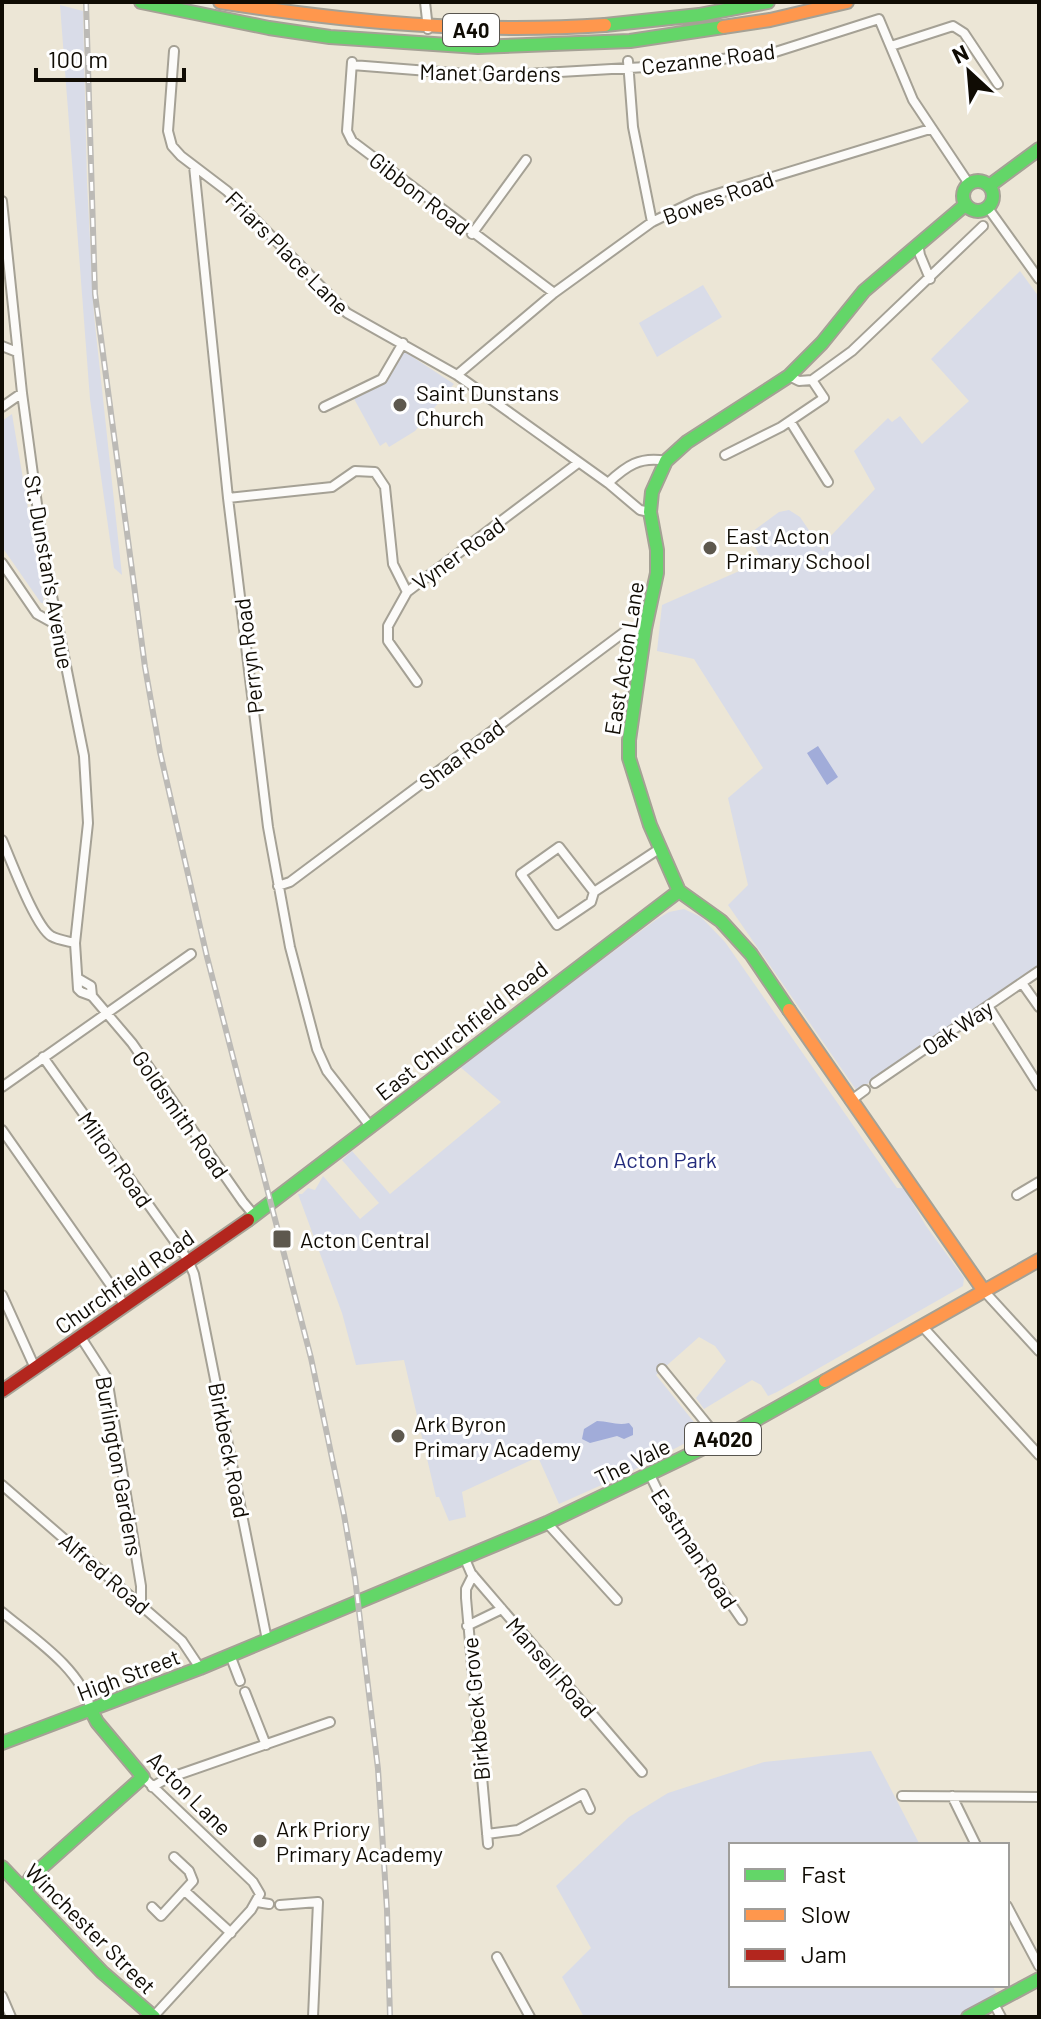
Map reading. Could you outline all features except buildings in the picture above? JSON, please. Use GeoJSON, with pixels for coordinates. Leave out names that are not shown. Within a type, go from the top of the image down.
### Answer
{"type":"FeatureCollection","features":[{"type":"Feature","properties":{"kind":"main road","name":"A40"},"geometry":{"type":"LineString","coordinates":[[141,2],[330,37],[478,47],[630,41],[770,20],[847,2]]}},
{"type":"Feature","properties":{"kind":"main road","name":"A40"},"geometry":{"type":"LineString","coordinates":[[220,2],[278,7],[364,24],[477,30],[634,24],[761,3]]}},
{"type":"Feature","properties":{"kind":"main road"},"geometry":{"type":"LineString","coordinates":[[989,186],[1039,149]]}},
{"type":"Feature","properties":{"kind":"main road"},"geometry":{"type":"LineString","coordinates":[[977,181],[989,186],[993,195],[988,208],[973,211],[965,205],[963,191],[969,184],[977,181]]}},
{"type":"Feature","properties":{"kind":"main road","name":"East Acton Lane"},"geometry":{"type":"LineString","coordinates":[[965,205],[864,291],[822,343],[789,376],[687,442],[666,461],[652,492],[650,512],[657,550],[657,573],[645,629],[629,748],[637,789],[659,849],[679,891],[721,921],[751,954],[984,1291]]}},
{"type":"Feature","properties":{"kind":"main road","name":"East Churchfield Road"},"geometry":{"type":"LineString","coordinates":[[270,1204],[679,891]]}},
{"type":"Feature","properties":{"kind":"main road","name":"Churchfield Road"},"geometry":{"type":"LineString","coordinates":[[2,1391],[270,1204]]}},
{"type":"Feature","properties":{"kind":"main road","name":"The Vale"},"geometry":{"type":"LineString","coordinates":[[267,1640],[465,1559],[650,1475],[720,1440],[1039,1260]]}},
{"type":"Feature","properties":{"kind":"main road","name":"High Street"},"geometry":{"type":"LineString","coordinates":[[2,1743],[267,1640]]}},
{"type":"Feature","properties":{"kind":"main road","name":"Acton Lane"},"geometry":{"type":"LineString","coordinates":[[91,1710],[97,1722],[148,1782]]}},
{"type":"Feature","properties":{"kind":"main road"},"geometry":{"type":"LineString","coordinates":[[12,1877],[20,1881],[31,1877],[148,1782]]}},
{"type":"Feature","properties":{"kind":"main road","name":"Winchester Street"},"geometry":{"type":"LineString","coordinates":[[2,1867],[102,1972],[153,2017]]}},
{"type":"Feature","properties":{"kind":"main road"},"geometry":{"type":"LineString","coordinates":[[27,1892],[31,1877]]}},
{"type":"Feature","properties":{"kind":"main road"},"geometry":{"type":"LineString","coordinates":[[968,2017],[1039,1979]]}},
{"type":"Feature","properties":{"kind":"street"},"geometry":{"type":"LineString","coordinates":[[425,2],[428,29]]}},
{"type":"Feature","properties":{"kind":"street","name":"Cezanne Road"},"geometry":{"type":"LineString","coordinates":[[629,64],[769,54],[879,19],[891,46]]}},
{"type":"Feature","properties":{"kind":"street"},"geometry":{"type":"LineString","coordinates":[[969,184],[913,100],[891,46],[953,26],[964,33],[998,84]]}},
{"type":"Feature","properties":{"kind":"street","name":"Friars Place Lane"},"geometry":{"type":"LineString","coordinates":[[174,51],[169,139],[181,156],[227,191],[347,313],[457,375],[608,483],[640,510],[650,512]]}},
{"type":"Feature","properties":{"kind":"street","name":"Manet Gardens"},"geometry":{"type":"LineString","coordinates":[[352,63],[492,76],[567,73],[629,64]]}},
{"type":"Feature","properties":{"kind":"street","name":"Gibbon Road"},"geometry":{"type":"LineString","coordinates":[[352,63],[347,131],[352,141],[554,293]]}},
{"type":"Feature","properties":{"kind":"street"},"geometry":{"type":"LineString","coordinates":[[629,64],[633,127],[652,222]]}},
{"type":"Feature","properties":{"kind":"street","name":"Bowes Road"},"geometry":{"type":"LineString","coordinates":[[457,375],[554,293],[652,222],[697,200],[930,129]]}},
{"type":"Feature","properties":{"kind":"street"},"geometry":{"type":"LineString","coordinates":[[472,234],[526,160]]}},
{"type":"Feature","properties":{"kind":"street","name":"Perryn Road"},"geometry":{"type":"LineString","coordinates":[[194,166],[228,498],[278,886],[317,1049],[327,1071],[370,1126]]}},
{"type":"Feature","properties":{"kind":"street","name":"St. Dunstan's Avenue"},"geometry":{"type":"LineString","coordinates":[[2,201],[22,393],[55,624],[84,756],[88,823],[75,943],[75,966],[79,979]]}},
{"type":"Feature","properties":{"kind":"street"},"geometry":{"type":"LineString","coordinates":[[988,208],[1039,279]]}},
{"type":"Feature","properties":{"kind":"street"},"geometry":{"type":"LineString","coordinates":[[789,376],[799,381],[812,380],[859,345],[983,226]]}},
{"type":"Feature","properties":{"kind":"street"},"geometry":{"type":"LineString","coordinates":[[918,244],[930,279]]}},
{"type":"Feature","properties":{"kind":"street"},"geometry":{"type":"LineString","coordinates":[[324,407],[382,379],[403,343]]}},
{"type":"Feature","properties":{"kind":"street"},"geometry":{"type":"LineString","coordinates":[[2,346],[17,352]]}},
{"type":"Feature","properties":{"kind":"street"},"geometry":{"type":"LineString","coordinates":[[725,455],[790,421],[824,398],[812,380]]}},
{"type":"Feature","properties":{"kind":"street"},"geometry":{"type":"LineString","coordinates":[[2,407],[22,393]]}},
{"type":"Feature","properties":{"kind":"street"},"geometry":{"type":"LineString","coordinates":[[790,421],[828,482]]}},
{"type":"Feature","properties":{"kind":"street"},"geometry":{"type":"LineString","coordinates":[[608,483],[621,470],[641,459],[666,461]]}},
{"type":"Feature","properties":{"kind":"street","name":"Vyner Road"},"geometry":{"type":"LineString","coordinates":[[228,498],[332,487],[355,471],[375,472],[385,487],[393,564],[407,592],[578,463]]}},
{"type":"Feature","properties":{"kind":"street"},"geometry":{"type":"LineString","coordinates":[[2,563],[37,614],[55,624]]}},
{"type":"Feature","properties":{"kind":"street"},"geometry":{"type":"LineString","coordinates":[[407,592],[388,626],[388,641],[417,682]]}},
{"type":"Feature","properties":{"kind":"street","name":"Shaa Road"},"geometry":{"type":"LineString","coordinates":[[278,886],[290,882],[627,630],[645,629]]}},
{"type":"Feature","properties":{"kind":"street"},"geometry":{"type":"LineString","coordinates":[[2,840],[46,932],[51,937],[75,943]]}},
{"type":"Feature","properties":{"kind":"street"},"geometry":{"type":"LineString","coordinates":[[594,892],[559,847],[521,874],[557,925],[591,902],[594,892],[659,849]]}},
{"type":"Feature","properties":{"kind":"street"},"geometry":{"type":"LineString","coordinates":[[2,1087],[191,954]]}},
{"type":"Feature","properties":{"kind":"street","name":"Oak Way"},"geometry":{"type":"LineString","coordinates":[[875,1083],[1039,971]]}},
{"type":"Feature","properties":{"kind":"street","name":"Goldsmith Road"},"geometry":{"type":"LineString","coordinates":[[79,979],[88,982],[92,996],[108,1013],[254,1215]]}},
{"type":"Feature","properties":{"kind":"street"},"geometry":{"type":"LineString","coordinates":[[1022,983],[1039,1007]]}},
{"type":"Feature","properties":{"kind":"street"},"geometry":{"type":"LineString","coordinates":[[988,1006],[1039,1086]]}},
{"type":"Feature","properties":{"kind":"street","name":"Milton Road"},"geometry":{"type":"LineString","coordinates":[[43,1057],[188,1260]]}},
{"type":"Feature","properties":{"kind":"street"},"geometry":{"type":"LineString","coordinates":[[850,1101],[865,1090]]}},
{"type":"Feature","properties":{"kind":"street"},"geometry":{"type":"LineString","coordinates":[[2,1130],[124,1304]]}},
{"type":"Feature","properties":{"kind":"street"},"geometry":{"type":"LineString","coordinates":[[1017,1195],[1039,1182]]}},
{"type":"Feature","properties":{"kind":"street","name":"Birkbeck Road"},"geometry":{"type":"LineString","coordinates":[[188,1260],[200,1299],[267,1640]]}},
{"type":"Feature","properties":{"kind":"street"},"geometry":{"type":"LineString","coordinates":[[984,1291],[1039,1351]]}},
{"type":"Feature","properties":{"kind":"street"},"geometry":{"type":"LineString","coordinates":[[2,1295],[35,1368]]}},
{"type":"Feature","properties":{"kind":"street"},"geometry":{"type":"LineString","coordinates":[[922,1326],[1039,1455]]}},
{"type":"Feature","properties":{"kind":"street","name":"Burlington Gardens"},"geometry":{"type":"LineString","coordinates":[[80,1336],[107,1378],[141,1586],[141,1604]]}},
{"type":"Feature","properties":{"kind":"street"},"geometry":{"type":"LineString","coordinates":[[662,1369],[720,1440]]}},
{"type":"Feature","properties":{"kind":"street","name":"Eastman Road"},"geometry":{"type":"LineString","coordinates":[[650,1475],[669,1514],[742,1620]]}},
{"type":"Feature","properties":{"kind":"street","name":"Alfred Road"},"geometry":{"type":"LineString","coordinates":[[2,1485],[182,1641],[200,1668]]}},
{"type":"Feature","properties":{"kind":"street"},"geometry":{"type":"LineString","coordinates":[[547,1523],[617,1600]]}},
{"type":"Feature","properties":{"kind":"street","name":"Mansell Road"},"geometry":{"type":"LineString","coordinates":[[465,1559],[473,1575],[642,1772]]}},
{"type":"Feature","properties":{"kind":"street","name":"Birkbeck Grove"},"geometry":{"type":"LineString","coordinates":[[473,1575],[466,1589],[467,1626],[488,1844]]}},
{"type":"Feature","properties":{"kind":"street"},"geometry":{"type":"LineString","coordinates":[[467,1626],[502,1609]]}},
{"type":"Feature","properties":{"kind":"street"},"geometry":{"type":"LineString","coordinates":[[2,1612],[66,1669],[83,1692],[91,1710]]}},
{"type":"Feature","properties":{"kind":"street"},"geometry":{"type":"LineString","coordinates":[[230,1655],[240,1681]]}},
{"type":"Feature","properties":{"kind":"street"},"geometry":{"type":"LineString","coordinates":[[245,1692],[266,1745]]}},
{"type":"Feature","properties":{"kind":"street"},"geometry":{"type":"LineString","coordinates":[[148,1782],[166,1779],[330,1722]]}},
{"type":"Feature","properties":{"kind":"street","name":"Acton Lane"},"geometry":{"type":"LineString","coordinates":[[148,1782],[253,1882],[260,1894],[257,1902]]}},
{"type":"Feature","properties":{"kind":"street"},"geometry":{"type":"LineString","coordinates":[[487,1834],[518,1830],[583,1794],[590,1809]]}},
{"type":"Feature","properties":{"kind":"street"},"geometry":{"type":"LineString","coordinates":[[902,1796],[1039,1797]]}},
{"type":"Feature","properties":{"kind":"street"},"geometry":{"type":"LineString","coordinates":[[952,1796],[975,1843]]}},
{"type":"Feature","properties":{"kind":"street"},"geometry":{"type":"LineString","coordinates":[[152,1907],[161,1916],[193,1881],[192,1875],[174,1857]]}},
{"type":"Feature","properties":{"kind":"street"},"geometry":{"type":"LineString","coordinates":[[186,1892],[231,1933]]}},
{"type":"Feature","properties":{"kind":"street"},"geometry":{"type":"LineString","coordinates":[[153,2017],[257,1902],[269,1904]]}},
{"type":"Feature","properties":{"kind":"street"},"geometry":{"type":"LineString","coordinates":[[280,1905],[318,1902],[313,2017]]}},
{"type":"Feature","properties":{"kind":"street"},"geometry":{"type":"LineString","coordinates":[[1009,1910],[1039,1966]]}},
{"type":"Feature","properties":{"kind":"street"},"geometry":{"type":"LineString","coordinates":[[497,1957],[530,2017]]}},
{"type":"Feature","properties":{"kind":"street"},"geometry":{"type":"LineString","coordinates":[[2,1996],[11,2017]]}},
{"type":"Feature","properties":{"kind":"street"},"geometry":{"type":"LineString","coordinates":[[994,2004],[1001,2017]]}},
{"type":"Feature","properties":{"kind":"green space"},"geometry":{"type":"Polygon","coordinates":[[[60,5],[83,11],[94,315],[122,575],[114,568],[90,399],[60,5]]]}},
{"type":"Feature","properties":{"kind":"green space"},"geometry":{"type":"Polygon","coordinates":[[[1020,271],[1039,297],[1039,967],[857,1091],[728,905],[748,885],[728,798],[763,768],[694,659],[657,651],[662,605],[762,561],[749,534],[779,512],[789,510],[800,517],[823,551],[827,540],[875,489],[854,451],[888,418],[892,422],[900,416],[922,444],[969,401],[931,359],[1020,271]]]}},
{"type":"Feature","properties":{"kind":"green space"},"geometry":{"type":"Polygon","coordinates":[[[703,285],[722,317],[657,357],[639,323],[703,285]]]}},
{"type":"Feature","properties":{"kind":"green space"},"geometry":{"type":"Polygon","coordinates":[[[402,350],[454,384],[415,431],[389,447],[386,442],[380,446],[353,397],[384,380],[402,350]]]}},
{"type":"Feature","properties":{"kind":"green space"},"geometry":{"type":"Polygon","coordinates":[[[12,414],[44,603],[2,547],[2,421],[12,414]]]}},
{"type":"Feature","properties":{"kind":"green space","name":"Acton Park"},"geometry":{"type":"Polygon","coordinates":[[[684,909],[701,917],[725,942],[897,1188],[904,1188],[926,1226],[964,1278],[963,1286],[777,1392],[768,1396],[761,1385],[752,1380],[704,1409],[696,1398],[726,1361],[715,1346],[699,1337],[656,1375],[702,1432],[701,1435],[559,1504],[538,1457],[462,1492],[466,1517],[449,1521],[439,1497],[436,1497],[404,1360],[356,1365],[342,1313],[298,1194],[308,1188],[315,1190],[323,1176],[360,1219],[379,1203],[342,1160],[352,1151],[390,1194],[501,1102],[459,1066],[657,919],[684,909]]]}},
{"type":"Feature","properties":{"kind":"green space"},"geometry":{"type":"Polygon","coordinates":[[[871,1751],[919,1843],[729,1843],[729,1987],[993,1987],[998,1996],[955,2017],[584,2017],[562,1977],[591,1948],[556,1886],[629,1817],[668,1793],[764,1762],[871,1751]]]}},
{"type":"Feature","properties":{"kind":"water"},"geometry":{"type":"Polygon","coordinates":[[[818,746],[838,777],[827,785],[807,753],[818,746]]]}},
{"type":"Feature","properties":{"kind":"water"},"geometry":{"type":"Polygon","coordinates":[[[597,1421],[629,1423],[633,1435],[590,1443],[582,1439],[584,1429],[597,1421]]]}},
{"type":"Feature","properties":{"kind":"railway"},"geometry":{"type":"LineString","coordinates":[[86,2],[95,294],[145,667],[160,752],[207,957],[311,1358],[344,1515],[355,1578],[378,1769],[390,2017]]}},
{"type":"Feature","properties":{"kind":"traffic: fast"},"geometry":{"type":"LineString","coordinates":[[141,2],[330,37],[478,47],[630,41],[723,27]]}},
{"type":"Feature","properties":{"kind":"traffic: fast"},"geometry":{"type":"LineString","coordinates":[[605,25],[699,15],[768,2]]}},
{"type":"Feature","properties":{"kind":"traffic: fast"},"geometry":{"type":"LineString","coordinates":[[989,186],[1039,149]]}},
{"type":"Feature","properties":{"kind":"traffic: fast"},"geometry":{"type":"LineString","coordinates":[[978,181],[989,185],[993,196],[989,207],[978,211],[967,207],[963,196],[967,185],[978,181]]}},
{"type":"Feature","properties":{"kind":"traffic: fast"},"geometry":{"type":"LineString","coordinates":[[789,1010],[751,954],[721,921],[679,891],[650,825],[629,758],[645,629],[657,573],[657,550],[650,512],[652,492],[666,461],[687,442],[789,376],[822,343],[864,291],[965,205]]}},
{"type":"Feature","properties":{"kind":"traffic: fast"},"geometry":{"type":"LineString","coordinates":[[248,1220],[679,891]]}},
{"type":"Feature","properties":{"kind":"traffic: fast"},"geometry":{"type":"LineString","coordinates":[[2,1743],[200,1668],[547,1523],[720,1440],[825,1381]]}},
{"type":"Feature","properties":{"kind":"traffic: fast"},"geometry":{"type":"LineString","coordinates":[[27,1892],[31,1877],[143,1777],[97,1722],[91,1710]]}},
{"type":"Feature","properties":{"kind":"traffic: fast"},"geometry":{"type":"LineString","coordinates":[[2,1867],[102,1972],[154,2017]]}},
{"type":"Feature","properties":{"kind":"traffic: fast"},"geometry":{"type":"LineString","coordinates":[[968,2017],[1039,1979]]}},
{"type":"Feature","properties":{"kind":"traffic: slow"},"geometry":{"type":"LineString","coordinates":[[220,2],[316,15],[460,27],[605,25]]}},
{"type":"Feature","properties":{"kind":"traffic: slow"},"geometry":{"type":"LineString","coordinates":[[723,27],[770,20],[847,2]]}},
{"type":"Feature","properties":{"kind":"traffic: slow"},"geometry":{"type":"LineString","coordinates":[[789,1010],[984,1291]]}},
{"type":"Feature","properties":{"kind":"traffic: slow"},"geometry":{"type":"LineString","coordinates":[[825,1381],[1039,1260]]}},
{"type":"Feature","properties":{"kind":"traffic: jam"},"geometry":{"type":"LineString","coordinates":[[2,1391],[248,1220]]}},
{"type":"Feature","properties":{"kind":"place","name":"Saint Dunstans Church"},"geometry":{"type":"Point","coordinates":[400,405]}},
{"type":"Feature","properties":{"kind":"place","name":"East Acton Primary School"},"geometry":{"type":"Point","coordinates":[710,548]}},
{"type":"Feature","properties":{"kind":"place","name":"Acton Central"},"geometry":{"type":"Point","coordinates":[282,1239]}},
{"type":"Feature","properties":{"kind":"place","name":"Ark Byron Primary Academy"},"geometry":{"type":"Point","coordinates":[398,1436]}},
{"type":"Feature","properties":{"kind":"place","name":"Ark Priory Primary Academy"},"geometry":{"type":"Point","coordinates":[260,1841]}}]}
